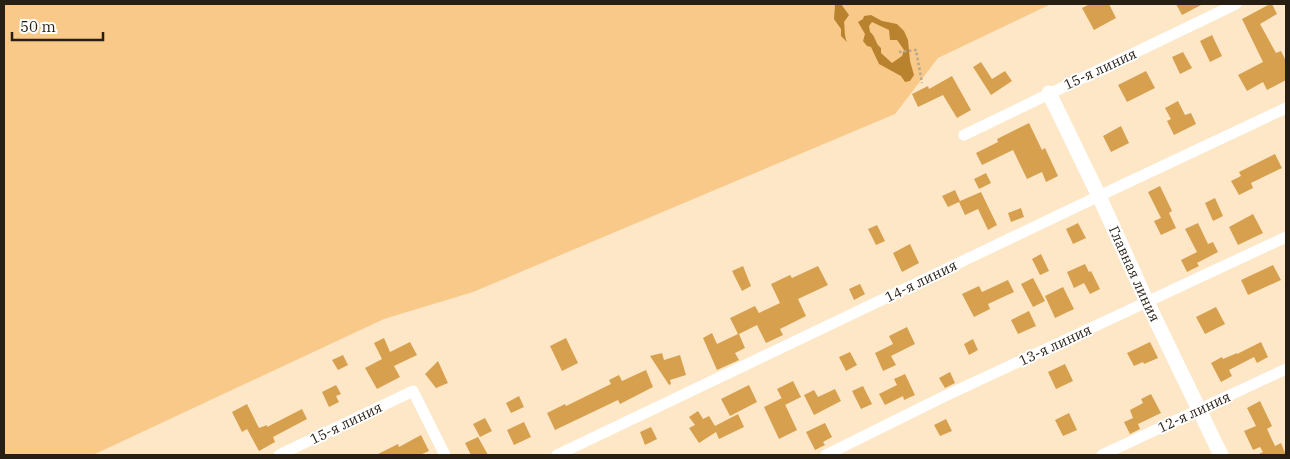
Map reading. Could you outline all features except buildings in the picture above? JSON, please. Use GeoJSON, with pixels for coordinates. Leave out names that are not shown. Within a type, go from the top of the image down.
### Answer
{"type":"FeatureCollection","features":[{"type":"Feature","properties":{"kind":"street","name":"15-я линия"},"geometry":{"type":"LineString","coordinates":[[964,135],[1236,4]]}},
{"type":"Feature","properties":{"kind":"street","name":"Главная линия"},"geometry":{"type":"LineString","coordinates":[[1049,93],[1221,455]]}},
{"type":"Feature","properties":{"kind":"street","name":"14-я линия"},"geometry":{"type":"LineString","coordinates":[[557,455],[1286,108]]}},
{"type":"Feature","properties":{"kind":"street","name":"13-я линия"},"geometry":{"type":"LineString","coordinates":[[826,455],[943,397],[1286,237]]}},
{"type":"Feature","properties":{"kind":"street","name":"12-я линия"},"geometry":{"type":"LineString","coordinates":[[1102,455],[1286,369]]}},
{"type":"Feature","properties":{"kind":"street","name":"15-я линия"},"geometry":{"type":"LineString","coordinates":[[279,455],[412,391],[445,455]]}},
{"type":"Feature","properties":{"kind":"path"},"geometry":{"type":"LineString","coordinates":[[901,52],[916,50],[922,83]]}},
{"type":"Feature","properties":{"kind":"shaded area"},"geometry":{"type":"Polygon","coordinates":[[[4,4],[1051,4],[938,58],[895,114],[473,292],[384,319],[93,455],[4,455],[4,4]]]}},
{"type":"Feature","properties":{"kind":"shaded area"},"geometry":{"type":"Polygon","coordinates":[[[841,4],[849,15],[844,22],[847,42],[841,36],[841,29],[834,19],[835,5],[841,4]]]}},
{"type":"Feature","properties":{"kind":"shaded area"},"geometry":{"type":"Polygon","coordinates":[[[871,15],[882,21],[897,24],[904,31],[908,40],[910,61],[914,75],[910,81],[905,82],[901,76],[879,64],[871,47],[867,46],[863,41],[865,34],[858,22],[864,16],[871,15]],[[872,22],[869,26],[870,32],[881,48],[881,53],[892,63],[902,56],[904,50],[897,40],[890,40],[889,30],[872,22]]]}}]}
